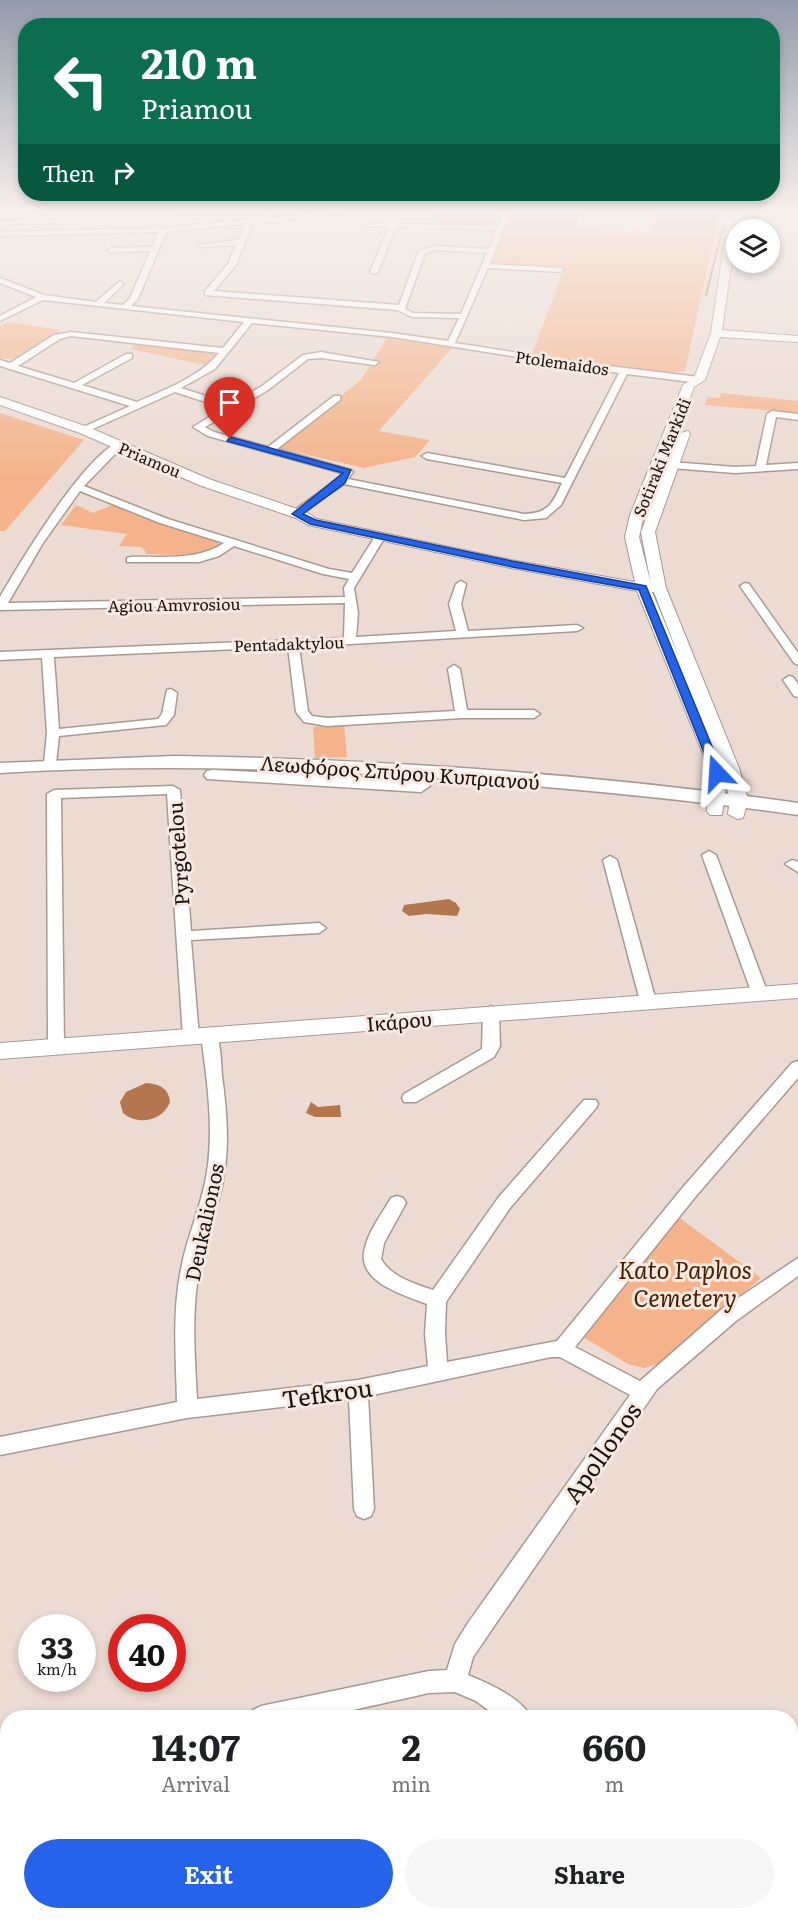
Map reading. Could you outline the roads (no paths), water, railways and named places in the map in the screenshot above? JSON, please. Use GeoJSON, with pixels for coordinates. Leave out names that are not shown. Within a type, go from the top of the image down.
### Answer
{"type":"FeatureCollection","features":[{"type":"Feature","properties":{"kind":"main road","name":"Λεωφόρος Σπύρου Κυπριανού"},"geometry":{"type":"LineString","coordinates":[[0,768],[50,763],[220,760],[310,763],[738,807],[798,809]]}},
{"type":"Feature","properties":{"kind":"main road","name":"Λεωφόρος Σπύρου Κυπριανού"},"geometry":{"type":"LineString","coordinates":[[0,781],[148,774],[236,775],[717,804]]}},
{"type":"Feature","properties":{"kind":"main road","name":"Λεωφόρος Σπύρου Κυπριανού"},"geometry":{"type":"LineString","coordinates":[[738,807],[798,823]]}},
{"type":"Feature","properties":{"kind":"street"},"geometry":{"type":"LineString","coordinates":[[0,319],[4,313],[38,299]]}},
{"type":"Feature","properties":{"kind":"street","name":"Ptolemaidos"},"geometry":{"type":"LineString","coordinates":[[55,299],[451,343],[624,371],[699,380]]}},
{"type":"Feature","properties":{"kind":"street"},"geometry":{"type":"LineString","coordinates":[[98,304],[104,299]]}},
{"type":"Feature","properties":{"kind":"street"},"geometry":{"type":"LineString","coordinates":[[125,308],[134,299]]}},
{"type":"Feature","properties":{"kind":"street"},"geometry":{"type":"LineString","coordinates":[[280,299],[402,308]]}},
{"type":"Feature","properties":{"kind":"street"},"geometry":{"type":"LineString","coordinates":[[402,308],[406,299]]}},
{"type":"Feature","properties":{"kind":"street"},"geometry":{"type":"LineString","coordinates":[[451,343],[471,299]]}},
{"type":"Feature","properties":{"kind":"street","name":"Sotiraki Markidi"},"geometry":{"type":"LineString","coordinates":[[719,299],[716,333],[699,380],[689,385],[633,527],[636,564],[650,584],[731,768],[738,807]]}},
{"type":"Feature","properties":{"kind":"street"},"geometry":{"type":"LineString","coordinates":[[402,308],[403,312],[412,315],[463,316]]}},
{"type":"Feature","properties":{"kind":"street"},"geometry":{"type":"LineString","coordinates":[[84,430],[174,389],[212,367],[250,320]]}},
{"type":"Feature","properties":{"kind":"street"},"geometry":{"type":"LineString","coordinates":[[716,333],[798,339]]}},
{"type":"Feature","properties":{"kind":"street"},"geometry":{"type":"LineString","coordinates":[[12,366],[57,337],[71,334],[227,351]]}},
{"type":"Feature","properties":{"kind":"street"},"geometry":{"type":"LineString","coordinates":[[298,515],[342,481],[348,474],[346,470],[199,428],[200,424],[265,388],[306,357],[321,355],[375,362]]}},
{"type":"Feature","properties":{"kind":"street"},"geometry":{"type":"LineString","coordinates":[[76,385],[129,356]]}},
{"type":"Feature","properties":{"kind":"street"},"geometry":{"type":"LineString","coordinates":[[0,363],[137,405]]}},
{"type":"Feature","properties":{"kind":"street"},"geometry":{"type":"LineString","coordinates":[[342,481],[533,518],[552,510],[624,371]]}},
{"type":"Feature","properties":{"kind":"street","name":"Sotiraki Markidi"},"geometry":{"type":"LineString","coordinates":[[699,380],[704,385],[648,532],[650,584],[715,764],[717,804]]}},
{"type":"Feature","properties":{"kind":"street"},"geometry":{"type":"LineString","coordinates":[[174,389],[230,407]]}},
{"type":"Feature","properties":{"kind":"street"},"geometry":{"type":"LineString","coordinates":[[270,450],[337,398]]}},
{"type":"Feature","properties":{"kind":"street","name":"Priamou"},"geometry":{"type":"LineString","coordinates":[[0,401],[84,430],[204,482],[322,525],[650,584]]}},
{"type":"Feature","properties":{"kind":"street"},"geometry":{"type":"LineString","coordinates":[[760,469],[772,414],[798,417]]}},
{"type":"Feature","properties":{"kind":"street"},"geometry":{"type":"LineString","coordinates":[[0,607],[41,539],[101,460],[118,445]]}},
{"type":"Feature","properties":{"kind":"street"},"geometry":{"type":"LineString","coordinates":[[427,456],[567,481]]}},
{"type":"Feature","properties":{"kind":"street"},"geometry":{"type":"LineString","coordinates":[[658,464],[735,470],[798,466]]}},
{"type":"Feature","properties":{"kind":"street"},"geometry":{"type":"LineString","coordinates":[[80,488],[164,521],[327,572],[354,577]]}},
{"type":"Feature","properties":{"kind":"street","name":"Priamou"},"geometry":{"type":"LineString","coordinates":[[298,515],[321,517],[650,584]]}},
{"type":"Feature","properties":{"kind":"street"},"geometry":{"type":"LineString","coordinates":[[350,641],[352,613],[348,600],[354,577],[380,537]]}},
{"type":"Feature","properties":{"kind":"street"},"geometry":{"type":"LineString","coordinates":[[131,560],[199,559],[215,554],[233,542]]}},
{"type":"Feature","properties":{"kind":"street"},"geometry":{"type":"LineString","coordinates":[[600,573],[628,571],[636,564]]}},
{"type":"Feature","properties":{"kind":"street"},"geometry":{"type":"LineString","coordinates":[[461,584],[455,604],[463,635]]}},
{"type":"Feature","properties":{"kind":"street"},"geometry":{"type":"LineString","coordinates":[[746,586],[798,661]]}},
{"type":"Feature","properties":{"kind":"street","name":"Agiou Amvrosiou"},"geometry":{"type":"LineString","coordinates":[[0,607],[348,600]]}},
{"type":"Feature","properties":{"kind":"street","name":"Pentadaktylou"},"geometry":{"type":"LineString","coordinates":[[0,656],[350,641],[577,628]]}},
{"type":"Feature","properties":{"kind":"street"},"geometry":{"type":"LineString","coordinates":[[293,643],[302,712],[308,719],[327,722],[462,714],[534,714]]}},
{"type":"Feature","properties":{"kind":"street"},"geometry":{"type":"LineString","coordinates":[[48,654],[53,733],[50,763]]}},
{"type":"Feature","properties":{"kind":"street"},"geometry":{"type":"LineString","coordinates":[[454,669],[462,714]]}},
{"type":"Feature","properties":{"kind":"street"},"geometry":{"type":"LineString","coordinates":[[793,680],[798,693]]}},
{"type":"Feature","properties":{"kind":"street"},"geometry":{"type":"LineString","coordinates":[[53,733],[162,722],[168,715],[171,693]]}},
{"type":"Feature","properties":{"kind":"street","name":"Pyrgotelou"},"geometry":{"type":"LineString","coordinates":[[56,1046],[54,794],[173,790],[183,936],[200,1036]]}},
{"type":"Feature","properties":{"kind":"street"},"geometry":{"type":"LineString","coordinates":[[709,855],[760,994]]}},
{"type":"Feature","properties":{"kind":"street"},"geometry":{"type":"LineString","coordinates":[[610,860],[648,1001]]}},
{"type":"Feature","properties":{"kind":"street"},"geometry":{"type":"LineString","coordinates":[[183,936],[319,928]]}},
{"type":"Feature","properties":{"kind":"street","name":"Ικάρου"},"geometry":{"type":"LineString","coordinates":[[0,1051],[491,1012],[798,991]]}},
{"type":"Feature","properties":{"kind":"street"},"geometry":{"type":"LineString","coordinates":[[410,1098],[488,1053],[492,1046],[491,1012]]}},
{"type":"Feature","properties":{"kind":"street","name":"Deukalionos"},"geometry":{"type":"LineString","coordinates":[[187,1409],[184,1321],[190,1269],[213,1187],[218,1150],[215,1084],[200,1036]]}},
{"type":"Feature","properties":{"kind":"street"},"geometry":{"type":"LineString","coordinates":[[643,1392],[562,1349],[697,1183],[798,1067]]}},
{"type":"Feature","properties":{"kind":"street"},"geometry":{"type":"LineString","coordinates":[[439,1374],[435,1334],[437,1300],[504,1203],[590,1104]]}},
{"type":"Feature","properties":{"kind":"street"},"geometry":{"type":"LineString","coordinates":[[397,1203],[372,1251],[374,1262],[385,1278],[437,1300]]}},
{"type":"Feature","properties":{"kind":"street","name":"Apollonos"},"geometry":{"type":"LineString","coordinates":[[455,1681],[463,1652],[476,1631],[643,1392],[666,1368],[729,1315],[798,1266]]}},
{"type":"Feature","properties":{"kind":"street","name":"Tefkrou"},"geometry":{"type":"LineString","coordinates":[[0,1446],[187,1409],[358,1389],[439,1374],[540,1351],[562,1349]]}},
{"type":"Feature","properties":{"kind":"street"},"geometry":{"type":"LineString","coordinates":[[358,1389],[364,1509]]}},
{"type":"Feature","properties":{"kind":"street"},"geometry":{"type":"LineString","coordinates":[[298,1710],[429,1682],[455,1681],[484,1693],[508,1710]]}},
{"type":"Feature","properties":{"kind":"park label","name":"Kato Paphos Cemetery"},"geometry":{"type":"Point","coordinates":[685,1282]}}]}
